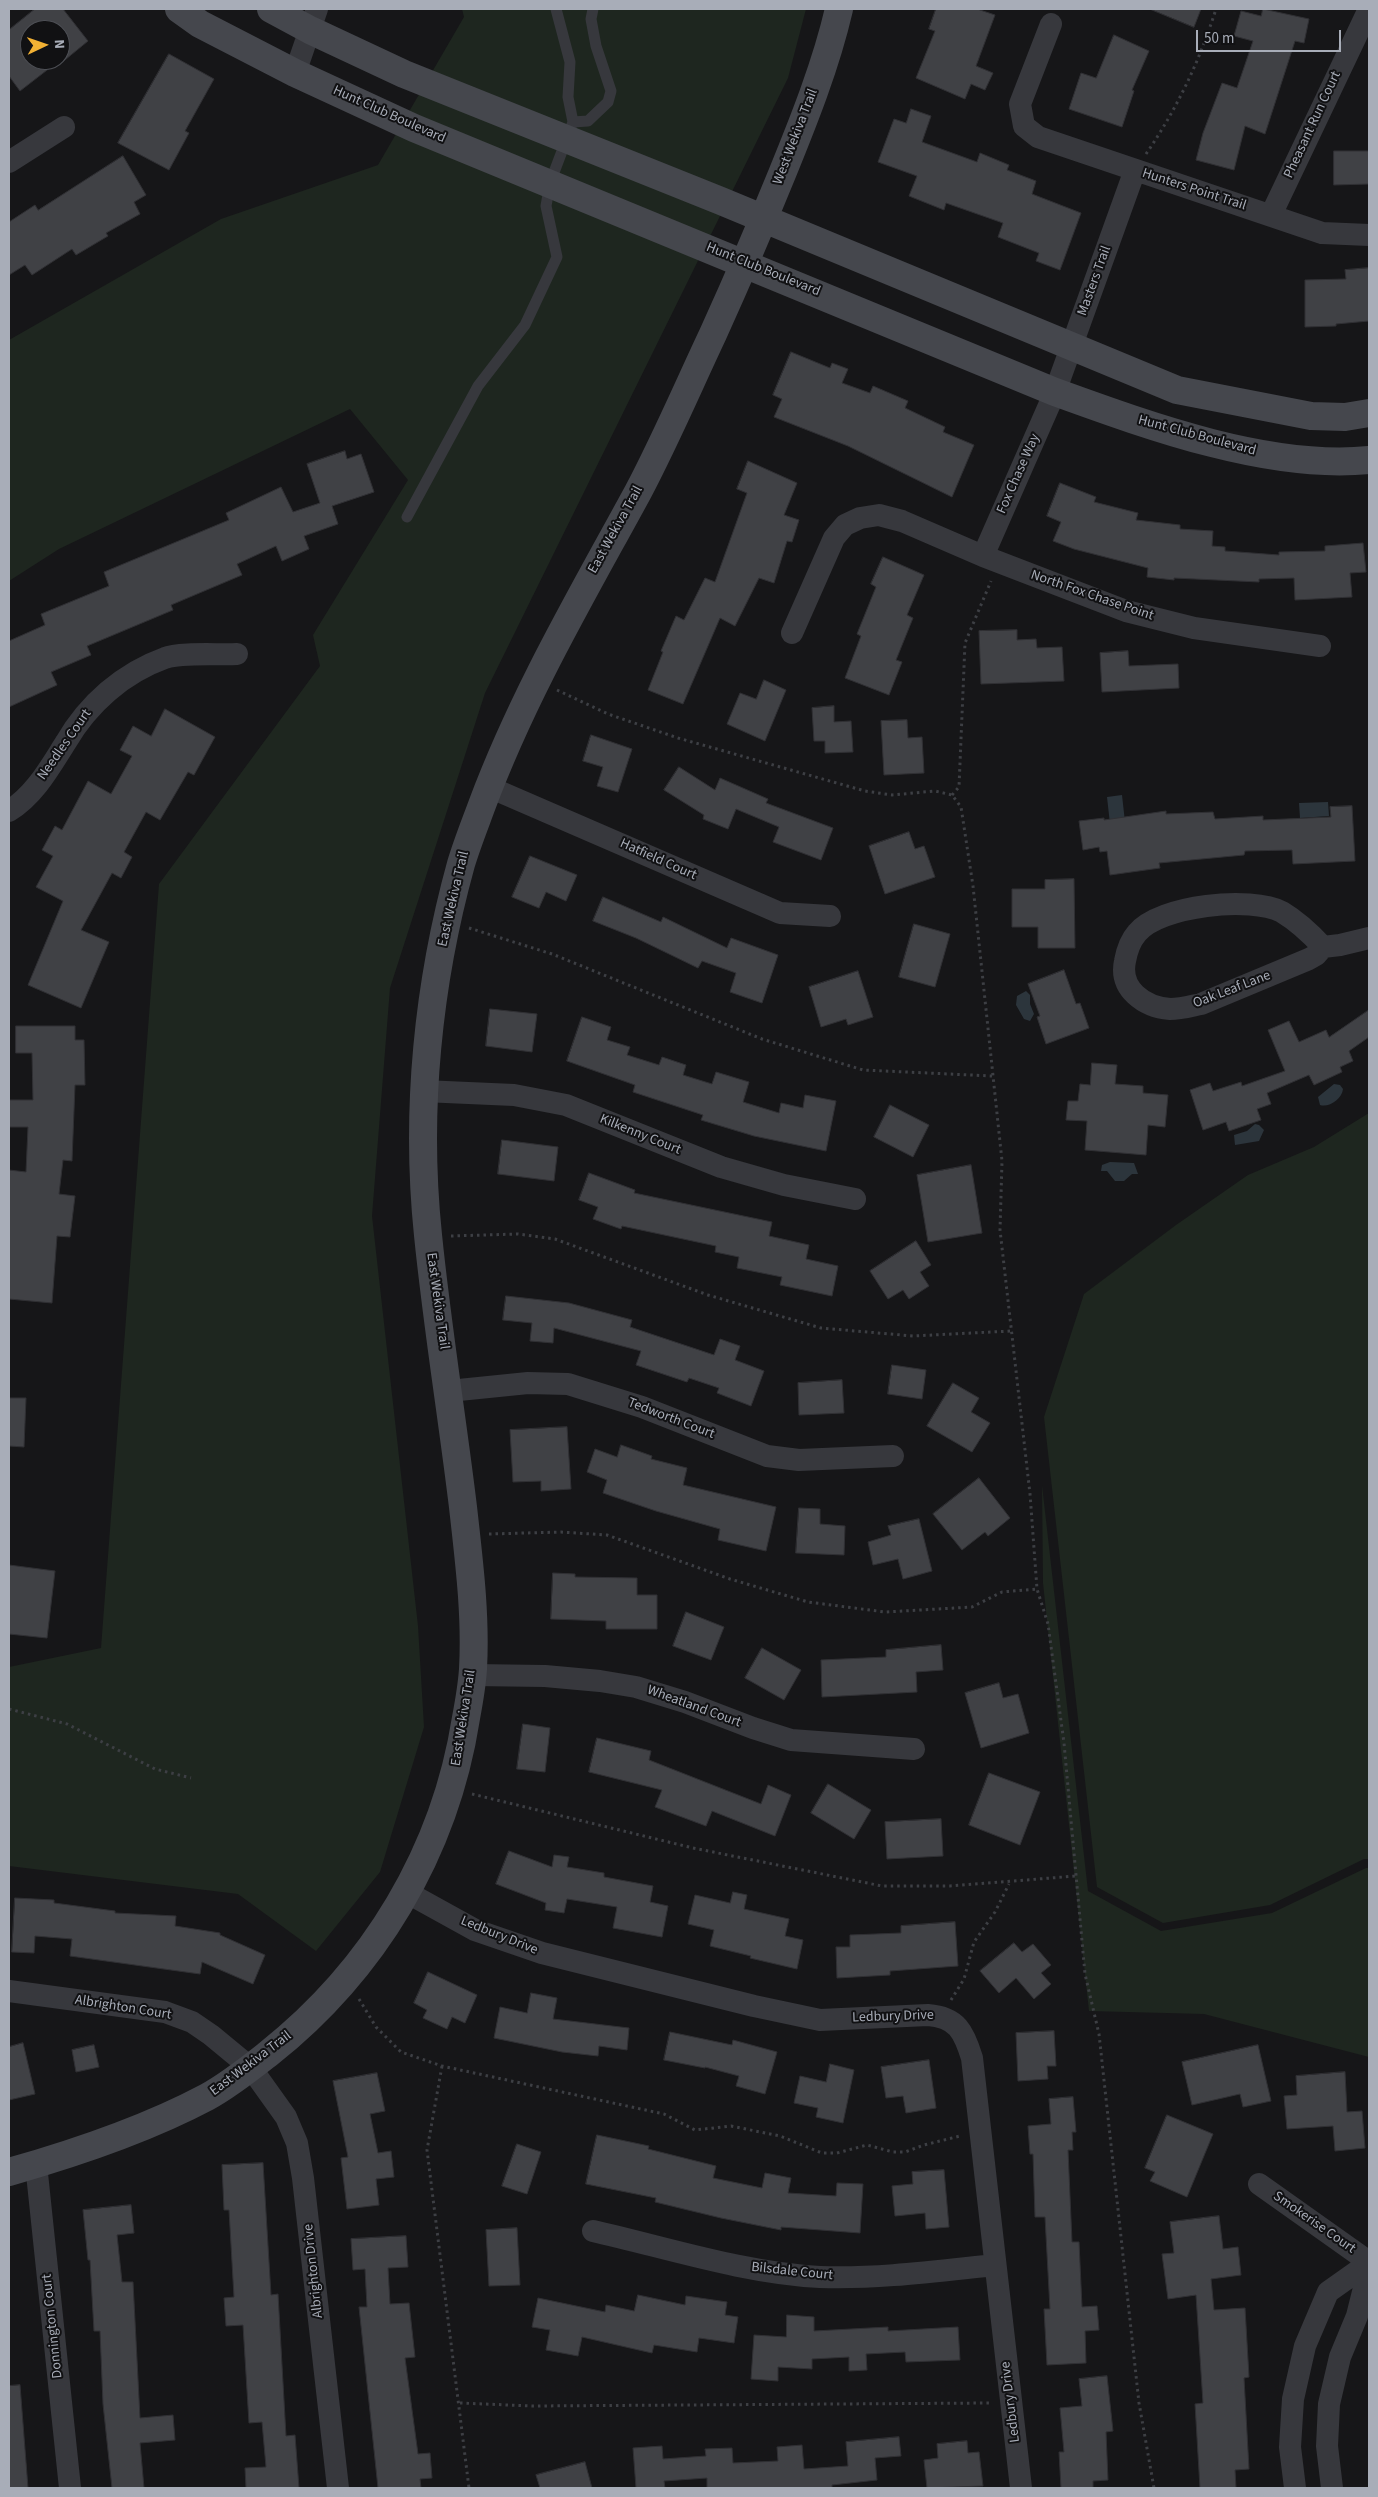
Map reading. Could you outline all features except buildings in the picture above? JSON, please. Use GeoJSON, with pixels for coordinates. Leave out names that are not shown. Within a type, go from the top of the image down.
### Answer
{"type":"FeatureCollection","features":[{"type":"Feature","properties":{"kind":"street","name":"Hunt Club Boulevard"},"geometry":{"type":"LineString","coordinates":[[179,9],[200,24],[295,72],[414,128],[746,263],[1055,392],[1154,427],[1278,457],[1348,462],[1369,460]]}},
{"type":"Feature","properties":{"kind":"street"},"geometry":{"type":"LineString","coordinates":[[271,9],[314,20],[404,74],[570,130],[764,219],[1177,390],[1310,416],[1345,417],[1369,414]]}},
{"type":"Feature","properties":{"kind":"street","name":"West Wekiva Trail"},"geometry":{"type":"LineString","coordinates":[[746,263],[803,123],[833,37],[839,9]]}},
{"type":"Feature","properties":{"kind":"street","name":"Pheasant Run Court"},"geometry":{"type":"LineString","coordinates":[[1271,215],[1369,9]]}},
{"type":"Feature","properties":{"kind":"street"},"geometry":{"type":"LineString","coordinates":[[295,72],[314,20]]}},
{"type":"Feature","properties":{"kind":"street","name":"Hunters Point Trail"},"geometry":{"type":"LineString","coordinates":[[1051,24],[1020,104],[1024,126],[1038,137],[1322,233],[1369,235]]}},
{"type":"Feature","properties":{"kind":"street"},"geometry":{"type":"LineString","coordinates":[[9,162],[64,127]]}},
{"type":"Feature","properties":{"kind":"street","name":"Masters Trail"},"geometry":{"type":"LineString","coordinates":[[1055,392],[1135,170]]}},
{"type":"Feature","properties":{"kind":"street","name":"East Wekiva Trail"},"geometry":{"type":"LineString","coordinates":[[9,2172],[120,2136],[162,2119],[211,2095],[250,2068],[296,2030],[347,1980],[371,1949],[408,1893],[435,1834],[451,1789],[462,1749],[473,1675],[474,1616],[449,1391],[428,1237],[424,1180],[422,1091],[432,1010],[447,920],[463,857],[489,787],[537,680],[568,617],[642,485],[746,263]]}},
{"type":"Feature","properties":{"kind":"street","name":"Fox Chase Way"},"geometry":{"type":"LineString","coordinates":[[991,559],[1055,392]]}},
{"type":"Feature","properties":{"kind":"street","name":"North Fox Chase Point"},"geometry":{"type":"LineString","coordinates":[[792,633],[834,538],[845,525],[860,518],[879,515],[902,521],[991,559],[1126,611],[1194,628],[1320,646]]}},
{"type":"Feature","properties":{"kind":"street","name":"Needles Court"},"geometry":{"type":"LineString","coordinates":[[9,811],[22,803],[46,774],[78,722],[95,701],[130,676],[167,657],[237,654]]}},
{"type":"Feature","properties":{"kind":"street","name":"Hatfield Court"},"geometry":{"type":"LineString","coordinates":[[489,787],[780,913],[830,916]]}},
{"type":"Feature","properties":{"kind":"street","name":"Oak Leaf Lane"},"geometry":{"type":"LineString","coordinates":[[1243,903],[1268,907],[1281,912],[1322,946],[1316,955],[1309,960],[1200,1004],[1170,1009],[1142,1001],[1126,983],[1123,969],[1130,942],[1138,931],[1166,914],[1183,909],[1243,903]]}},
{"type":"Feature","properties":{"kind":"street"},"geometry":{"type":"LineString","coordinates":[[1322,946],[1340,945],[1369,938]]}},
{"type":"Feature","properties":{"kind":"street","name":"Kilkenny Court"},"geometry":{"type":"LineString","coordinates":[[422,1091],[514,1094],[566,1105],[721,1167],[784,1185],[855,1199]]}},
{"type":"Feature","properties":{"kind":"street","name":"Tedworth Court"},"geometry":{"type":"LineString","coordinates":[[449,1391],[528,1383],[568,1384],[642,1407],[767,1456],[799,1460],[892,1456]]}},
{"type":"Feature","properties":{"kind":"street","name":"Wheatland Court"},"geometry":{"type":"LineString","coordinates":[[473,1675],[545,1676],[600,1681],[636,1687],[686,1702],[753,1728],[791,1740],[914,1749]]}},
{"type":"Feature","properties":{"kind":"street","name":"Ledbury Drive"},"geometry":{"type":"LineString","coordinates":[[408,1893],[475,1930],[542,1953],[754,2006],[820,2020],[942,2016],[954,2022],[966,2037],[972,2058],[1021,2488]]}},
{"type":"Feature","properties":{"kind":"street","name":"Albrighton Court"},"geometry":{"type":"LineString","coordinates":[[9,1991],[165,2012],[192,2022],[211,2034],[250,2068]]}},
{"type":"Feature","properties":{"kind":"street","name":"Albrighton Drive"},"geometry":{"type":"LineString","coordinates":[[250,2068],[286,2117],[297,2143],[338,2488]]}},
{"type":"Feature","properties":{"kind":"street","name":"Donnington Court"},"geometry":{"type":"LineString","coordinates":[[36,2164],[70,2488]]}},
{"type":"Feature","properties":{"kind":"street","name":"Smokerise Court"},"geometry":{"type":"LineString","coordinates":[[1258,2184],[1369,2262]]}},
{"type":"Feature","properties":{"kind":"street","name":"Bilsdale Court"},"geometry":{"type":"LineString","coordinates":[[593,2231],[759,2270],[820,2277],[874,2277],[995,2265]]}},
{"type":"Feature","properties":{"kind":"street"},"geometry":{"type":"LineString","coordinates":[[1295,2488],[1290,2447],[1293,2399],[1305,2346],[1328,2292],[1369,2262]]}},
{"type":"Feature","properties":{"kind":"street"},"geometry":{"type":"LineString","coordinates":[[1332,2488],[1326,2446],[1328,2404],[1340,2357],[1358,2316],[1369,2268]]}},
{"type":"Feature","properties":{"kind":"lane"},"geometry":{"type":"LineString","coordinates":[[407,517],[478,386],[525,325],[557,257],[546,206],[550,183],[570,130],[568,97],[570,62],[556,9]]}},
{"type":"Feature","properties":{"kind":"lane"},"geometry":{"type":"LineString","coordinates":[[570,130],[588,121],[608,102],[611,91],[596,46],[591,20],[593,9]]}},
{"type":"Feature","properties":{"kind":"path"},"geometry":{"type":"LineString","coordinates":[[1135,170],[1172,116],[1204,46],[1216,9]]}},
{"type":"Feature","properties":{"kind":"path"},"geometry":{"type":"LineString","coordinates":[[952,795],[959,787],[965,643],[991,559]]}},
{"type":"Feature","properties":{"kind":"path"},"geometry":{"type":"LineString","coordinates":[[537,680],[617,717],[678,738],[865,791],[892,795],[935,791],[952,795],[961,807],[974,886],[1002,1161],[1000,1230],[1030,1494],[1038,1589],[1048,1624],[1064,1743],[1085,1974],[1100,2044],[1139,2403],[1154,2488]]}},
{"type":"Feature","properties":{"kind":"path"},"geometry":{"type":"LineString","coordinates":[[447,920],[552,954],[762,1039],[863,1070],[992,1076]]}},
{"type":"Feature","properties":{"kind":"path"},"geometry":{"type":"LineString","coordinates":[[428,1237],[518,1234],[555,1239],[708,1295],[821,1328],[913,1336],[1011,1331]]}},
{"type":"Feature","properties":{"kind":"path"},"geometry":{"type":"LineString","coordinates":[[466,1535],[561,1532],[607,1535],[730,1579],[808,1602],[885,1612],[972,1607],[1002,1592],[1038,1589]]}},
{"type":"Feature","properties":{"kind":"path"},"geometry":{"type":"LineString","coordinates":[[9,1709],[66,1724],[155,1769],[191,1778]]}},
{"type":"Feature","properties":{"kind":"path"},"geometry":{"type":"LineString","coordinates":[[451,1789],[693,1848],[882,1886],[950,1886],[1009,1883],[1076,1876]]}},
{"type":"Feature","properties":{"kind":"path"},"geometry":{"type":"LineString","coordinates":[[942,2016],[964,1979],[974,1942],[995,1912],[1009,1883]]}},
{"type":"Feature","properties":{"kind":"path"},"geometry":{"type":"LineString","coordinates":[[347,1980],[376,2027],[401,2052],[442,2066],[643,2108],[664,2114],[695,2130],[731,2126],[780,2136],[822,2153],[837,2153],[867,2145],[893,2152],[905,2152],[924,2145],[980,2132]]}},
{"type":"Feature","properties":{"kind":"path"},"geometry":{"type":"LineString","coordinates":[[442,2066],[427,2150],[460,2403],[469,2488]]}},
{"type":"Feature","properties":{"kind":"path"},"geometry":{"type":"LineString","coordinates":[[460,2403],[532,2406],[1011,2403]]}},
{"type":"Feature","properties":{"kind":"shaded area"},"geometry":{"type":"Polygon","coordinates":[[[462,9],[806,9],[788,78],[485,693],[390,988],[372,1216],[418,1626],[424,1727],[380,1872],[316,1951],[238,1894],[9,1866],[9,1667],[101,1648],[159,884],[320,666],[313,635],[408,480],[350,409],[59,549],[9,581],[9,340],[221,219],[378,165],[464,17],[462,9]]]}},
{"type":"Feature","properties":{"kind":"shaded area"},"geometry":{"type":"Polygon","coordinates":[[[1122,795],[1125,822],[1110,824],[1107,797],[1122,795]]]}},
{"type":"Feature","properties":{"kind":"shaded area"},"geometry":{"type":"Polygon","coordinates":[[[1328,802],[1329,816],[1300,818],[1299,803],[1328,802]]]}},
{"type":"Feature","properties":{"kind":"shaded area"},"geometry":{"type":"Polygon","coordinates":[[[1026,991],[1030,995],[1030,1004],[1034,1014],[1030,1021],[1024,1019],[1016,1005],[1017,996],[1026,991]]]}},
{"type":"Feature","properties":{"kind":"shaded area"},"geometry":{"type":"Polygon","coordinates":[[[1334,1084],[1340,1085],[1343,1089],[1338,1099],[1331,1104],[1320,1105],[1318,1097],[1334,1084]]]}},
{"type":"Feature","properties":{"kind":"shaded area"},"geometry":{"type":"Polygon","coordinates":[[[1369,1113],[1369,1859],[1364,1859],[1270,1905],[1163,1923],[1097,1887],[1044,1417],[1084,1294],[1176,1225],[1248,1175],[1314,1147],[1369,1113]]]}},
{"type":"Feature","properties":{"kind":"shaded area"},"geometry":{"type":"Polygon","coordinates":[[[1255,1124],[1264,1130],[1259,1141],[1235,1145],[1234,1135],[1247,1131],[1255,1124]]]}},
{"type":"Feature","properties":{"kind":"shaded area"},"geometry":{"type":"Polygon","coordinates":[[[1110,1162],[1134,1163],[1138,1174],[1132,1174],[1124,1181],[1115,1181],[1107,1171],[1101,1171],[1102,1165],[1110,1162]]]}},
{"type":"Feature","properties":{"kind":"shaded area"},"geometry":{"type":"Polygon","coordinates":[[[1042,1485],[1088,1891],[1161,1931],[1272,1913],[1369,1868],[1369,2057],[1204,2014],[1089,2011],[1043,1583],[1042,1485]]]}}]}
